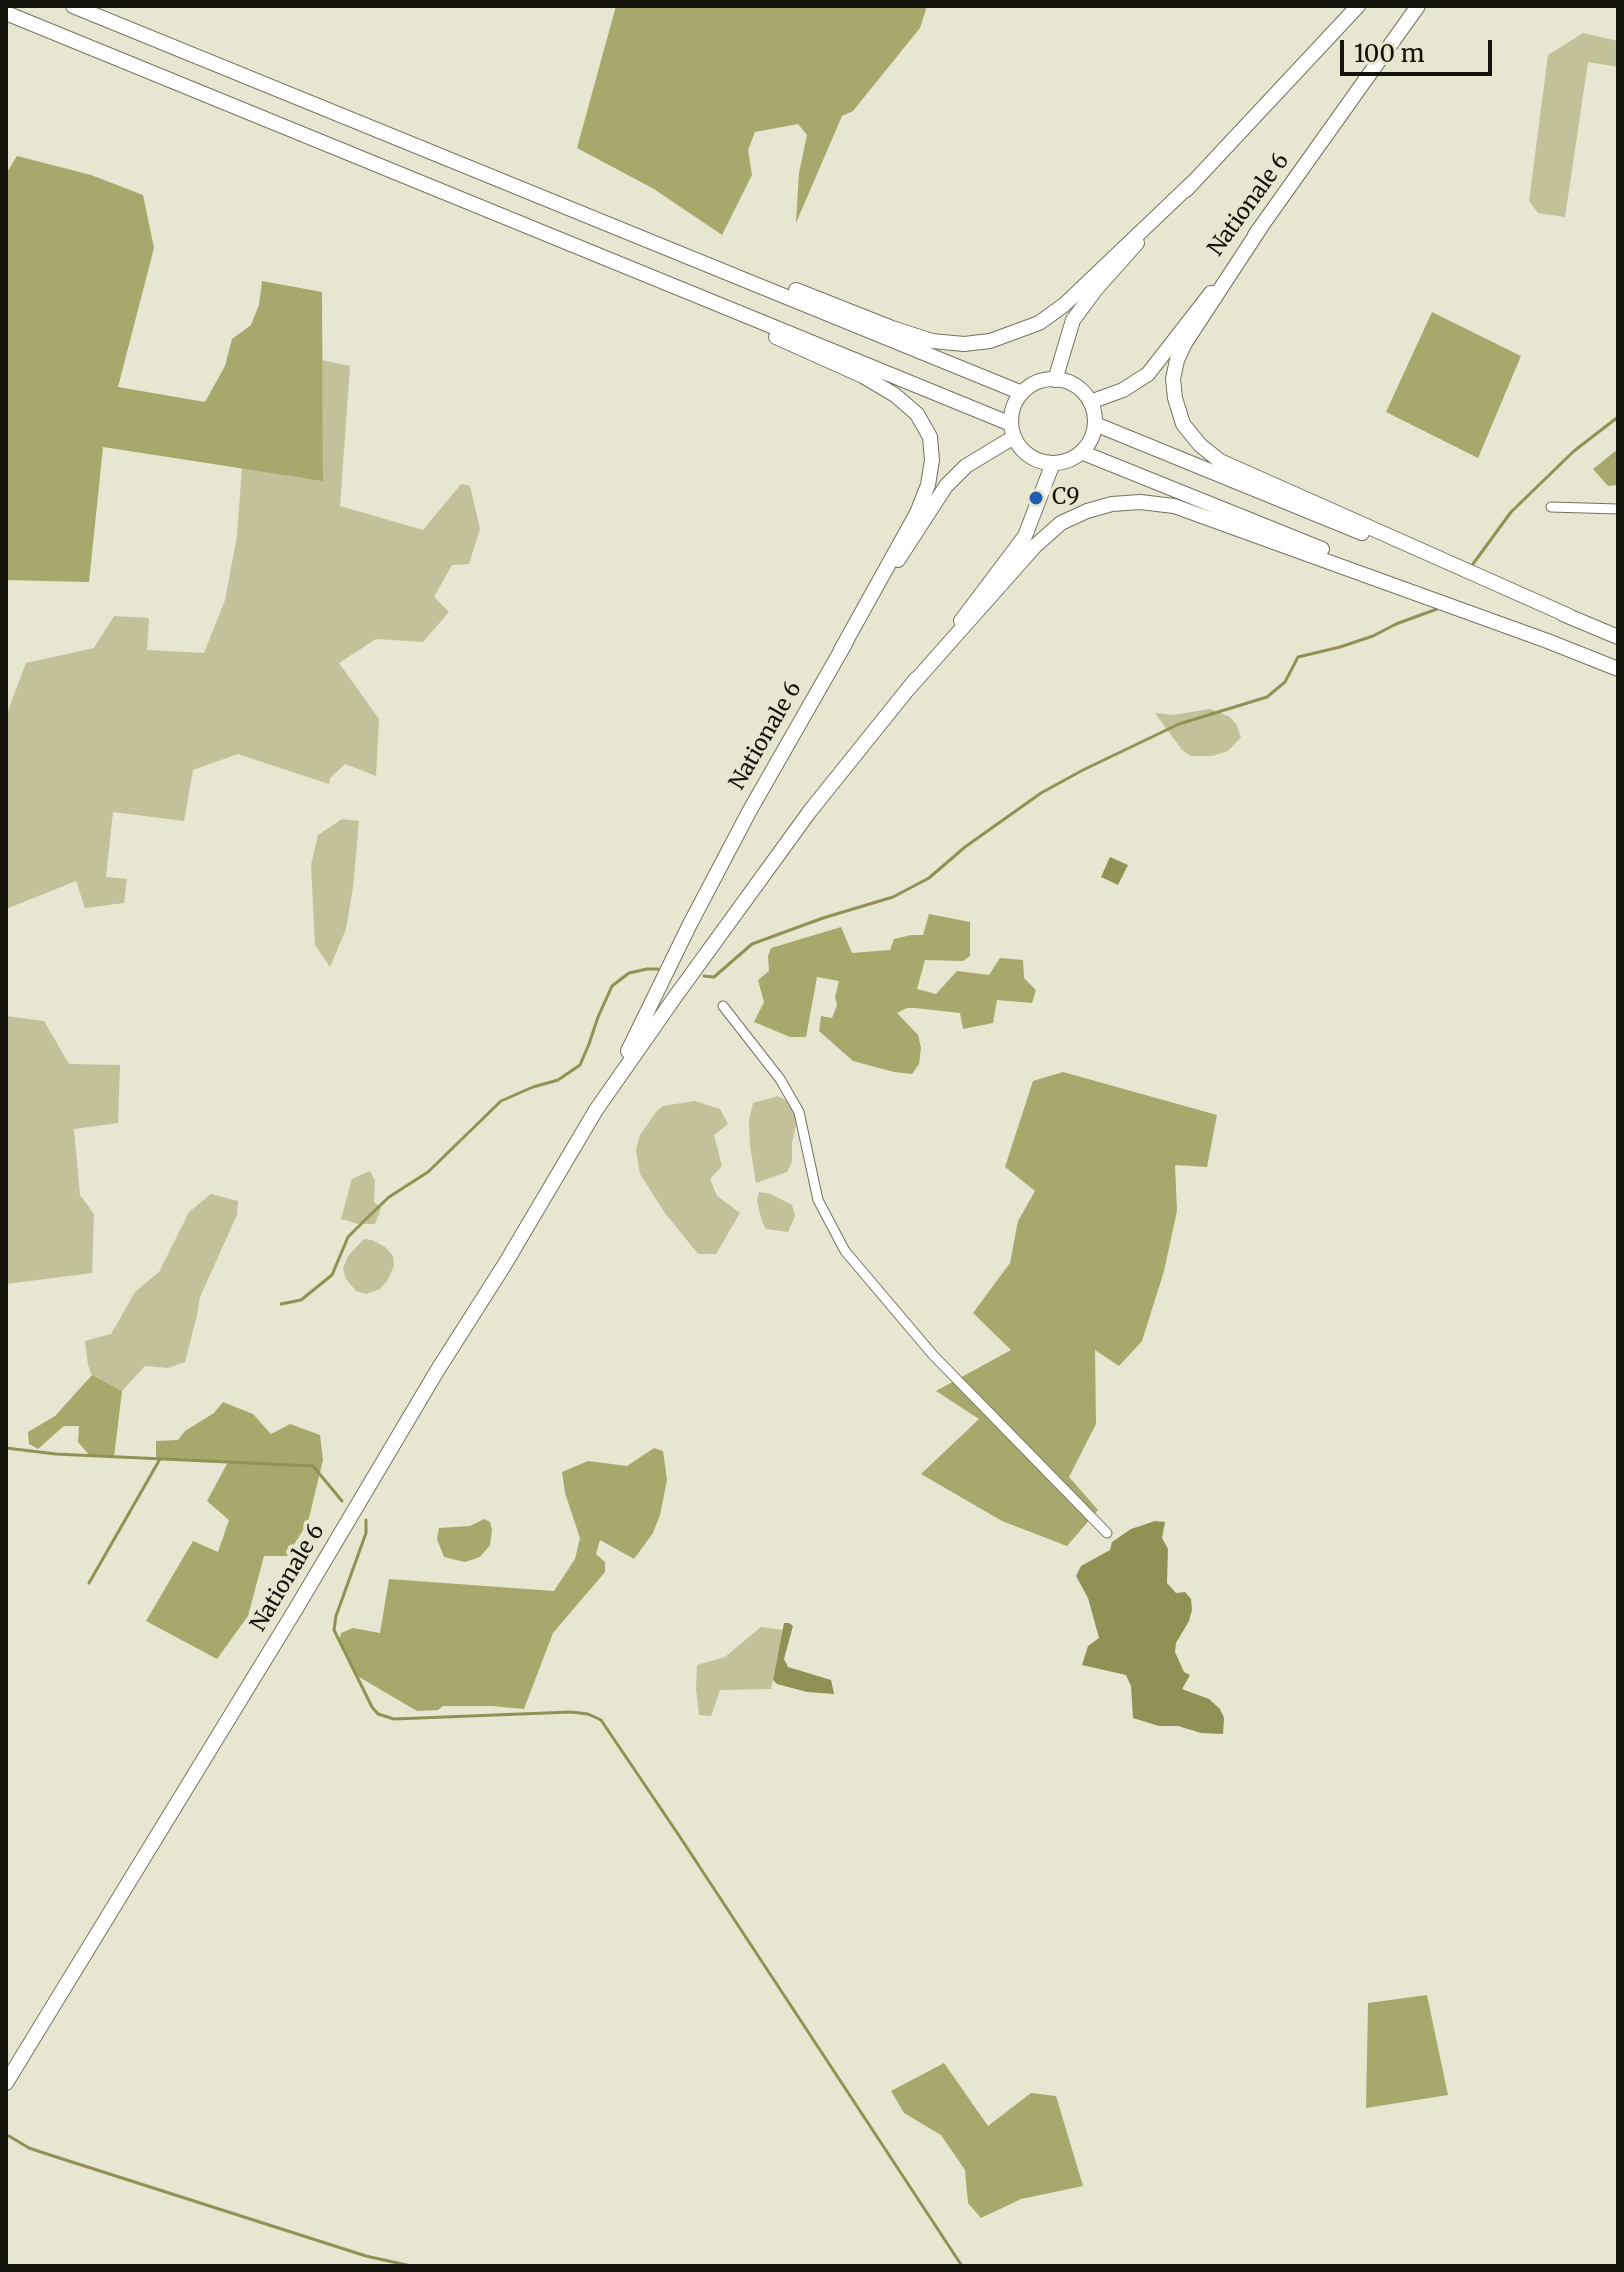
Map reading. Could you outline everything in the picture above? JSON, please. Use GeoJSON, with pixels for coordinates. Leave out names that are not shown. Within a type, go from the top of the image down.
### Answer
{"type":"FeatureCollection","features":[{"type":"Feature","properties":{"kind":"main road"},"geometry":{"type":"LineString","coordinates":[[73,6],[1022,393]]}},
{"type":"Feature","properties":{"kind":"main road"},"geometry":{"type":"LineString","coordinates":[[1055,380],[1073,320],[1096,289],[1358,6]]}},
{"type":"Feature","properties":{"kind":"main road","name":"Nationale 6"},"geometry":{"type":"LineString","coordinates":[[1090,402],[1123,390],[1148,374],[1261,227],[1418,6]]}},
{"type":"Feature","properties":{"kind":"main road"},"geometry":{"type":"LineString","coordinates":[[6,13],[591,251],[1012,430]]}},
{"type":"Feature","properties":{"kind":"main road"},"geometry":{"type":"LineString","coordinates":[[603,222],[758,275],[892,328],[932,341],[964,344],[990,341],[1039,323],[1064,305],[1192,183]]}},
{"type":"Feature","properties":{"kind":"main road"},"geometry":{"type":"LineString","coordinates":[[1261,227],[1177,360],[1173,379],[1175,398],[1183,424],[1200,445],[1220,461],[1618,637]]}},
{"type":"Feature","properties":{"kind":"main road"},"geometry":{"type":"LineString","coordinates":[[591,251],[863,376],[895,395],[917,414],[930,437],[932,460],[928,485],[917,513],[841,650]]}},
{"type":"Feature","properties":{"kind":"main road"},"geometry":{"type":"LineString","coordinates":[[1055,380],[1069,383],[1081,391],[1090,402],[1095,424],[1088,444],[1081,452],[1073,458],[1053,463],[1030,456],[1020,448],[1012,430],[1011,412],[1022,393],[1032,385],[1055,380]]}},
{"type":"Feature","properties":{"kind":"main road"},"geometry":{"type":"LineString","coordinates":[[1095,424],[1569,616]]}},
{"type":"Feature","properties":{"kind":"main road","name":"Nationale 6"},"geometry":{"type":"LineString","coordinates":[[607,1094],[750,810],[841,650],[946,486],[1012,430]]}},
{"type":"Feature","properties":{"kind":"main road"},"geometry":{"type":"LineString","coordinates":[[1081,452],[1618,669]]}},
{"type":"Feature","properties":{"kind":"main road","name":"Nationale 6"},"geometry":{"type":"LineString","coordinates":[[6,2083],[607,1094],[810,811],[910,687],[1025,536],[1053,463]]}},
{"type":"Feature","properties":{"kind":"main road"},"geometry":{"type":"LineString","coordinates":[[910,687],[1035,546],[1061,523],[1112,504],[1140,502],[1174,506],[1553,643]]}},
{"type":"Feature","properties":{"kind":"street"},"geometry":{"type":"LineString","coordinates":[[1551,507],[1618,509]]}},
{"type":"Feature","properties":{"kind":"street"},"geometry":{"type":"LineString","coordinates":[[723,1006],[780,1079],[799,1112],[818,1200],[845,1251],[933,1355],[1107,1533]]}},
{"type":"Feature","properties":{"kind":"green space"},"geometry":{"type":"Polygon","coordinates":[[[1583,33],[1618,41],[1618,67],[1588,62],[1565,217],[1538,213],[1529,201],[1548,55],[1583,33]]]}},
{"type":"Feature","properties":{"kind":"green space"},"geometry":{"type":"Polygon","coordinates":[[[322,360],[350,366],[340,506],[423,530],[461,484],[470,486],[480,529],[469,564],[452,565],[434,597],[449,612],[423,642],[376,639],[339,663],[379,719],[376,776],[345,764],[330,778],[329,784],[238,754],[193,770],[184,821],[113,812],[106,877],[127,879],[124,903],[85,908],[76,881],[6,909],[6,716],[26,663],[94,648],[114,616],[149,618],[147,650],[204,653],[225,600],[237,536],[242,468],[323,480],[322,360]]]}},
{"type":"Feature","properties":{"kind":"green space"},"geometry":{"type":"Polygon","coordinates":[[[1210,709],[1230,717],[1241,737],[1228,751],[1212,756],[1191,756],[1182,750],[1155,713],[1173,715],[1210,709]]]}},
{"type":"Feature","properties":{"kind":"green space"},"geometry":{"type":"Polygon","coordinates":[[[342,819],[359,821],[346,929],[330,967],[315,945],[311,865],[318,835],[342,819]]]}},
{"type":"Feature","properties":{"kind":"green space"},"geometry":{"type":"Polygon","coordinates":[[[6,1016],[44,1021],[69,1064],[120,1065],[118,1123],[74,1129],[80,1195],[94,1214],[92,1273],[6,1284],[6,1016]]]}},
{"type":"Feature","properties":{"kind":"green space"},"geometry":{"type":"Polygon","coordinates":[[[778,1096],[799,1112],[792,1143],[792,1162],[787,1172],[756,1183],[749,1121],[753,1103],[778,1096]]]}},
{"type":"Feature","properties":{"kind":"green space"},"geometry":{"type":"Polygon","coordinates":[[[695,1101],[720,1109],[728,1124],[714,1135],[722,1166],[710,1179],[717,1196],[740,1213],[716,1254],[698,1254],[665,1213],[640,1174],[636,1150],[640,1135],[663,1106],[695,1101]]]}},
{"type":"Feature","properties":{"kind":"green space"},"geometry":{"type":"Polygon","coordinates":[[[370,1171],[375,1180],[374,1202],[381,1208],[375,1224],[341,1219],[352,1179],[370,1171]]]}},
{"type":"Feature","properties":{"kind":"green space"},"geometry":{"type":"Polygon","coordinates":[[[759,1192],[771,1194],[792,1205],[795,1216],[788,1232],[766,1229],[757,1201],[759,1192]]]}},
{"type":"Feature","properties":{"kind":"green space"},"geometry":{"type":"Polygon","coordinates":[[[211,1194],[238,1201],[237,1215],[200,1297],[185,1362],[168,1368],[145,1366],[122,1391],[92,1375],[85,1341],[111,1334],[135,1292],[159,1272],[189,1212],[211,1194]]]}},
{"type":"Feature","properties":{"kind":"green space"},"geometry":{"type":"Polygon","coordinates":[[[364,1239],[385,1247],[393,1256],[394,1266],[380,1289],[366,1294],[356,1291],[346,1279],[343,1268],[348,1256],[364,1239]]]}},
{"type":"Feature","properties":{"kind":"green space"},"geometry":{"type":"Polygon","coordinates":[[[761,1627],[783,1630],[771,1689],[720,1690],[711,1716],[699,1715],[697,1665],[725,1657],[761,1627]]]}},
{"type":"Feature","properties":{"kind":"shaded area"},"geometry":{"type":"Polygon","coordinates":[[[616,6],[927,6],[920,28],[853,111],[842,116],[796,223],[799,173],[807,135],[798,124],[755,132],[748,150],[752,175],[722,235],[654,189],[577,148],[616,6]]]}},
{"type":"Feature","properties":{"kind":"shaded area"},"geometry":{"type":"Polygon","coordinates":[[[17,156],[91,175],[143,195],[154,248],[118,387],[205,402],[225,366],[232,339],[251,325],[259,305],[262,281],[322,292],[323,481],[103,447],[89,582],[6,580],[6,174],[17,156]]]}},
{"type":"Feature","properties":{"kind":"shaded area"},"geometry":{"type":"Polygon","coordinates":[[[1432,312],[1521,356],[1478,458],[1386,412],[1432,312]]]}},
{"type":"Feature","properties":{"kind":"shaded area"},"geometry":{"type":"Polygon","coordinates":[[[1618,449],[1618,485],[1608,486],[1593,469],[1618,449]]]}},
{"type":"Feature","properties":{"kind":"shaded area"},"geometry":{"type":"Polygon","coordinates":[[[1110,857],[1128,865],[1118,885],[1101,877],[1110,857]]]}},
{"type":"Feature","properties":{"kind":"shaded area"},"geometry":{"type":"Polygon","coordinates":[[[929,914],[970,922],[970,956],[963,961],[925,960],[917,989],[936,994],[957,971],[989,975],[1000,958],[1023,960],[1024,978],[1036,990],[1032,1003],[997,1000],[993,1023],[963,1029],[960,1013],[907,1008],[897,1013],[918,1035],[921,1048],[919,1064],[912,1074],[853,1061],[819,1031],[821,1016],[832,1018],[837,1005],[835,997],[839,981],[817,977],[806,1037],[790,1037],[754,1022],[764,1002],[758,980],[769,971],[771,948],[841,927],[852,953],[890,950],[894,939],[923,935],[929,914]]]}},
{"type":"Feature","properties":{"kind":"shaded area"},"geometry":{"type":"Polygon","coordinates":[[[1063,1072],[1217,1115],[1207,1167],[1175,1165],[1177,1211],[1164,1271],[1142,1341],[1119,1366],[1095,1350],[1096,1424],[1069,1477],[1098,1510],[1067,1546],[1002,1521],[921,1474],[979,1419],[936,1391],[1011,1350],[973,1313],[1010,1263],[1018,1221],[1035,1191],[1005,1167],[1033,1081],[1063,1072]]]}},
{"type":"Feature","properties":{"kind":"shaded area"},"geometry":{"type":"Polygon","coordinates":[[[92,1375],[122,1391],[114,1457],[90,1456],[78,1442],[79,1426],[64,1426],[38,1449],[29,1444],[28,1432],[55,1416],[92,1375]]]}},
{"type":"Feature","properties":{"kind":"shaded area"},"geometry":{"type":"Polygon","coordinates":[[[223,1402],[253,1414],[271,1434],[290,1424],[320,1435],[323,1460],[308,1522],[287,1556],[264,1556],[248,1616],[217,1659],[146,1621],[193,1541],[218,1552],[229,1520],[207,1501],[228,1462],[156,1459],[156,1441],[178,1440],[185,1431],[214,1413],[223,1402]]]}},
{"type":"Feature","properties":{"kind":"shaded area"},"geometry":{"type":"Polygon","coordinates":[[[654,1448],[663,1451],[667,1480],[653,1533],[634,1559],[600,1540],[596,1554],[605,1562],[605,1572],[553,1633],[524,1709],[443,1706],[438,1710],[417,1711],[359,1677],[353,1670],[339,1642],[341,1633],[353,1628],[380,1633],[389,1579],[554,1591],[575,1559],[580,1538],[565,1493],[562,1472],[588,1461],[627,1466],[654,1448]]]}},
{"type":"Feature","properties":{"kind":"shaded area"},"geometry":{"type":"Polygon","coordinates":[[[484,1519],[490,1522],[492,1530],[490,1545],[480,1557],[465,1562],[444,1557],[437,1539],[439,1528],[470,1526],[484,1519]]]}},
{"type":"Feature","properties":{"kind":"shaded area"},"geometry":{"type":"Polygon","coordinates":[[[1155,1521],[1165,1522],[1162,1538],[1168,1549],[1167,1583],[1176,1593],[1185,1592],[1191,1599],[1189,1621],[1176,1643],[1175,1652],[1184,1672],[1190,1675],[1182,1689],[1209,1699],[1220,1709],[1224,1718],[1223,1734],[1159,1726],[1133,1718],[1131,1686],[1126,1675],[1082,1665],[1088,1646],[1099,1638],[1088,1598],[1076,1576],[1081,1566],[1110,1550],[1112,1542],[1131,1529],[1155,1521]]]}},
{"type":"Feature","properties":{"kind":"shaded area"},"geometry":{"type":"Polygon","coordinates":[[[784,1623],[793,1626],[784,1659],[788,1667],[831,1680],[834,1694],[807,1692],[777,1684],[773,1680],[784,1623]]]}},
{"type":"Feature","properties":{"kind":"shaded area"},"geometry":{"type":"Polygon","coordinates":[[[1427,1995],[1448,2095],[1366,2108],[1368,2003],[1427,1995]]]}},
{"type":"Feature","properties":{"kind":"shaded area"},"geometry":{"type":"Polygon","coordinates":[[[944,2063],[988,2126],[1031,2093],[1056,2096],[1083,2186],[1021,2199],[981,2218],[968,2203],[965,2170],[941,2135],[904,2113],[891,2091],[944,2063]]]}},
{"type":"Feature","properties":{"kind":"waterway"},"geometry":{"type":"LineString","coordinates":[[1473,564],[1511,512],[1574,451],[1618,417]]}},
{"type":"Feature","properties":{"kind":"waterway"},"geometry":{"type":"LineString","coordinates":[[704,976],[714,977],[752,944],[893,897],[929,878],[965,847],[1041,793],[1083,770],[1179,724],[1267,697],[1285,682],[1298,657],[1373,636],[1437,609]]}},
{"type":"Feature","properties":{"kind":"waterway"},"geometry":{"type":"LineString","coordinates":[[281,1304],[301,1300],[332,1275],[348,1237],[389,1197],[428,1172],[501,1101],[558,1080],[580,1065],[612,986],[629,973],[658,969]]}},
{"type":"Feature","properties":{"kind":"waterway"},"geometry":{"type":"LineString","coordinates":[[6,1448],[56,1454],[313,1466],[342,1501]]}},
{"type":"Feature","properties":{"kind":"waterway"},"geometry":{"type":"LineString","coordinates":[[89,1583],[160,1459]]}},
{"type":"Feature","properties":{"kind":"waterway"},"geometry":{"type":"LineString","coordinates":[[366,1520],[366,1533],[336,1616],[334,1630],[372,1707],[378,1714],[394,1719],[571,1712],[588,1714],[601,1720],[962,2266]]}},
{"type":"Feature","properties":{"kind":"waterway"},"geometry":{"type":"LineString","coordinates":[[9,2136],[47,2154],[366,2256],[411,2266]]}},
{"type":"Feature","properties":{"kind":"place","name":"C9"},"geometry":{"type":"Point","coordinates":[1036,498]}}]}
